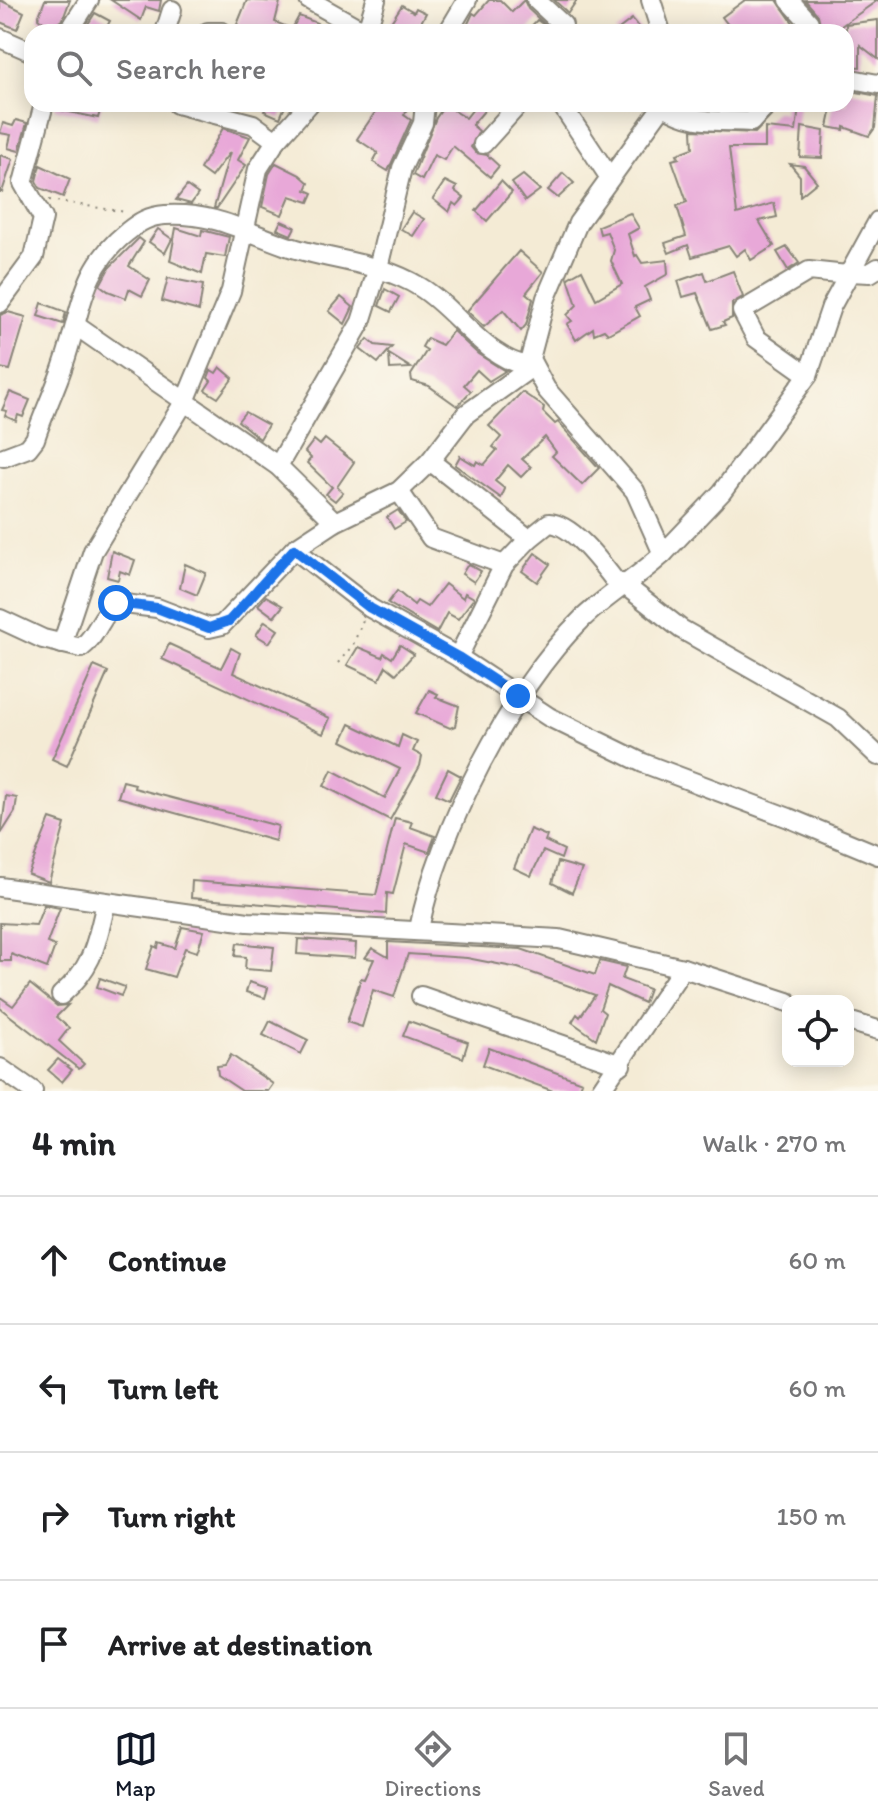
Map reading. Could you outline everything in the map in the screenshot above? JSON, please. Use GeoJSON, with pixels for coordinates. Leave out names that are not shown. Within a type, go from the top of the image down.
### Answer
{"type":"FeatureCollection","features":[{"type":"Feature","properties":{"kind":"street"},"geometry":{"type":"LineString","coordinates":[[74,24],[89,0]]}},
{"type":"Feature","properties":{"kind":"street"},"geometry":{"type":"LineString","coordinates":[[309,0],[351,24]]}},
{"type":"Feature","properties":{"kind":"street"},"geometry":{"type":"LineString","coordinates":[[365,24],[376,0]]}},
{"type":"Feature","properties":{"kind":"street"},"geometry":{"type":"LineString","coordinates":[[453,24],[467,0]]}},
{"type":"Feature","properties":{"kind":"street"},"geometry":{"type":"LineString","coordinates":[[536,0],[562,24]]}},
{"type":"Feature","properties":{"kind":"street"},"geometry":{"type":"LineString","coordinates":[[651,0],[658,24]]}},
{"type":"Feature","properties":{"kind":"street"},"geometry":{"type":"LineString","coordinates":[[789,0],[809,24]]}},
{"type":"Feature","properties":{"kind":"street"},"geometry":{"type":"LineString","coordinates":[[168,24],[172,10]]}},
{"type":"Feature","properties":{"kind":"street"},"geometry":{"type":"LineString","coordinates":[[0,38],[24,48]]}},
{"type":"Feature","properties":{"kind":"street"},"geometry":{"type":"LineString","coordinates":[[854,80],[878,84]]}},
{"type":"Feature","properties":{"kind":"street"},"geometry":{"type":"LineString","coordinates":[[0,303],[34,257],[43,218],[23,183],[42,112]]}},
{"type":"Feature","properties":{"kind":"street"},"geometry":{"type":"LineString","coordinates":[[207,112],[253,124],[276,141]]}},
{"type":"Feature","properties":{"kind":"street"},"geometry":{"type":"LineString","coordinates":[[62,644],[93,551],[186,399],[231,291],[258,169],[276,141],[302,112]]}},
{"type":"Feature","properties":{"kind":"street"},"geometry":{"type":"LineString","coordinates":[[278,466],[361,322],[378,268],[402,168],[423,123],[424,112]]}},
{"type":"Feature","properties":{"kind":"street"},"geometry":{"type":"LineString","coordinates":[[483,144],[512,112]]}},
{"type":"Feature","properties":{"kind":"street"},"geometry":{"type":"LineString","coordinates":[[566,112],[610,178]]}},
{"type":"Feature","properties":{"kind":"street"},"geometry":{"type":"LineString","coordinates":[[658,112],[578,223],[562,254],[537,330],[532,367],[546,389],[635,491],[663,554]]}},
{"type":"Feature","properties":{"kind":"street"},"geometry":{"type":"LineString","coordinates":[[674,112],[681,117],[707,123],[751,122],[760,112]]}},
{"type":"Feature","properties":{"kind":"street"},"geometry":{"type":"LineString","coordinates":[[1,459],[28,448],[35,439],[91,272],[115,241],[144,218],[164,215],[203,217],[243,226],[308,253],[396,274],[435,296],[455,320],[484,343],[519,365],[532,367]]}},
{"type":"Feature","properties":{"kind":"street"},"geometry":{"type":"LineString","coordinates":[[419,929],[427,893],[454,824],[518,696],[581,620],[620,584],[663,554],[722,492],[808,375],[831,307],[878,221]]}},
{"type":"Feature","properties":{"kind":"street"},"geometry":{"type":"LineString","coordinates":[[808,375],[756,338],[742,311],[809,271],[858,275],[878,268]]}},
{"type":"Feature","properties":{"kind":"street"},"geometry":{"type":"LineString","coordinates":[[75,325],[186,399],[278,466],[335,522]]}},
{"type":"Feature","properties":{"kind":"street"},"geometry":{"type":"LineString","coordinates":[[0,619],[62,644],[81,648],[92,640],[105,612],[116,603],[157,608],[209,628],[217,628],[229,621],[294,549],[335,522],[399,491],[430,461],[466,414],[532,367]]}},
{"type":"Feature","properties":{"kind":"street"},"geometry":{"type":"LineString","coordinates":[[430,461],[529,539]]}},
{"type":"Feature","properties":{"kind":"street"},"geometry":{"type":"LineString","coordinates":[[399,491],[431,538],[504,565]]}},
{"type":"Feature","properties":{"kind":"street"},"geometry":{"type":"LineString","coordinates":[[458,657],[504,565],[549,523],[560,525],[595,556],[620,584],[681,629],[838,718],[878,756]]}},
{"type":"Feature","properties":{"kind":"street"},"geometry":{"type":"LineString","coordinates":[[294,549],[370,608],[458,657],[549,717],[643,763],[878,855]]}},
{"type":"Feature","properties":{"kind":"street"},"geometry":{"type":"LineString","coordinates":[[0,887],[248,922],[559,939],[683,968],[782,1000]]}},
{"type":"Feature","properties":{"kind":"street"},"geometry":{"type":"LineString","coordinates":[[61,995],[83,976],[93,957],[106,903]]}},
{"type":"Feature","properties":{"kind":"street"},"geometry":{"type":"LineString","coordinates":[[600,1091],[621,1065],[683,968]]}},
{"type":"Feature","properties":{"kind":"street"},"geometry":{"type":"LineString","coordinates":[[421,996],[621,1065]]}},
{"type":"Feature","properties":{"kind":"street"},"geometry":{"type":"LineString","coordinates":[[854,1023],[878,1030]]}},
{"type":"Feature","properties":{"kind":"street"},"geometry":{"type":"LineString","coordinates":[[0,1068],[33,1091]]}},
{"type":"Feature","properties":{"kind":"path"},"geometry":{"type":"LineString","coordinates":[[33,196],[77,206],[139,213]]}},
{"type":"Feature","properties":{"kind":"path"},"geometry":{"type":"LineString","coordinates":[[338,663],[353,645],[370,608]]}},
{"type":"Feature","properties":{"kind":"building"},"geometry":{"type":"Polygon","coordinates":[[[0,0],[24,12],[17,29],[0,22],[0,0]]]}},
{"type":"Feature","properties":{"kind":"building"},"geometry":{"type":"Polygon","coordinates":[[[45,0],[70,0],[63,19],[56,24],[46,24],[38,18],[45,0]]]}},
{"type":"Feature","properties":{"kind":"building"},"geometry":{"type":"Polygon","coordinates":[[[111,0],[161,0],[159,11],[146,7],[141,20],[111,0]]]}},
{"type":"Feature","properties":{"kind":"building"},"geometry":{"type":"Polygon","coordinates":[[[247,0],[280,2],[275,22],[280,24],[237,24],[247,0]]]}},
{"type":"Feature","properties":{"kind":"building"},"geometry":{"type":"Polygon","coordinates":[[[489,0],[500,0],[512,12],[524,0],[528,9],[544,24],[537,20],[533,24],[468,24],[473,13],[476,15],[489,0]]]}},
{"type":"Feature","properties":{"kind":"building"},"geometry":{"type":"Polygon","coordinates":[[[554,0],[577,0],[568,13],[554,0]]]}},
{"type":"Feature","properties":{"kind":"building"},"geometry":{"type":"Polygon","coordinates":[[[745,0],[777,0],[794,24],[727,24],[722,17],[745,0]]]}},
{"type":"Feature","properties":{"kind":"building"},"geometry":{"type":"Polygon","coordinates":[[[805,0],[878,0],[844,24],[820,24],[818,15],[805,0]]]}},
{"type":"Feature","properties":{"kind":"building"},"geometry":{"type":"Polygon","coordinates":[[[402,5],[414,12],[416,8],[426,13],[420,24],[391,22],[402,5]]]}},
{"type":"Feature","properties":{"kind":"building"},"geometry":{"type":"Polygon","coordinates":[[[95,13],[110,21],[108,24],[88,24],[95,13]]]}},
{"type":"Feature","properties":{"kind":"building"},"geometry":{"type":"Polygon","coordinates":[[[299,16],[317,24],[295,24],[299,16]]]}},
{"type":"Feature","properties":{"kind":"building"},"geometry":{"type":"Polygon","coordinates":[[[878,20],[878,59],[860,45],[860,67],[854,67],[854,24],[846,24],[878,20]]]}},
{"type":"Feature","properties":{"kind":"building"},"geometry":{"type":"Polygon","coordinates":[[[854,92],[878,96],[875,128],[869,136],[844,127],[844,130],[828,127],[831,112],[854,112],[854,92]]]}},
{"type":"Feature","properties":{"kind":"building"},"geometry":{"type":"Polygon","coordinates":[[[69,112],[100,112],[98,118],[69,112]]]}},
{"type":"Feature","properties":{"kind":"building"},"geometry":{"type":"Polygon","coordinates":[[[266,112],[283,112],[280,118],[266,112]]]}},
{"type":"Feature","properties":{"kind":"building"},"geometry":{"type":"Polygon","coordinates":[[[375,112],[406,112],[404,115],[411,120],[388,171],[373,162],[378,153],[357,139],[375,112]]]}},
{"type":"Feature","properties":{"kind":"building"},"geometry":{"type":"Polygon","coordinates":[[[440,112],[456,112],[466,118],[471,112],[483,112],[472,125],[479,131],[471,147],[499,166],[490,177],[453,146],[444,160],[434,155],[422,180],[413,175],[440,112]]]}},
{"type":"Feature","properties":{"kind":"building"},"geometry":{"type":"Polygon","coordinates":[[[775,112],[798,112],[796,131],[765,128],[765,148],[729,148],[737,214],[774,203],[777,217],[759,221],[774,246],[751,260],[745,249],[736,256],[729,246],[692,257],[688,245],[669,253],[665,243],[686,236],[677,206],[687,202],[672,160],[679,158],[677,154],[693,148],[692,130],[755,133],[775,112]]]}},
{"type":"Feature","properties":{"kind":"building"},"geometry":{"type":"Polygon","coordinates":[[[16,120],[27,123],[19,151],[8,148],[11,135],[0,133],[3,123],[13,126],[16,120]]]}},
{"type":"Feature","properties":{"kind":"building"},"geometry":{"type":"Polygon","coordinates":[[[802,127],[824,131],[822,158],[800,157],[802,127]]]}},
{"type":"Feature","properties":{"kind":"building"},"geometry":{"type":"Polygon","coordinates":[[[223,128],[250,137],[238,160],[246,165],[217,208],[214,208],[230,152],[211,177],[200,169],[223,128]]]}},
{"type":"Feature","properties":{"kind":"building"},"geometry":{"type":"Polygon","coordinates":[[[0,155],[13,159],[2,192],[0,192],[0,155]]]}},
{"type":"Feature","properties":{"kind":"building"},"geometry":{"type":"Polygon","coordinates":[[[276,163],[300,175],[309,183],[306,190],[313,193],[309,202],[290,196],[282,215],[262,207],[269,174],[276,163]]]}},
{"type":"Feature","properties":{"kind":"building"},"geometry":{"type":"Polygon","coordinates":[[[790,164],[804,166],[817,182],[800,196],[800,176],[790,164]]]}},
{"type":"Feature","properties":{"kind":"building"},"geometry":{"type":"Polygon","coordinates":[[[40,165],[70,179],[63,197],[40,188],[36,181],[40,165]]]}},
{"type":"Feature","properties":{"kind":"building"},"geometry":{"type":"Polygon","coordinates":[[[563,173],[574,183],[558,198],[548,190],[563,173]]]}},
{"type":"Feature","properties":{"kind":"building"},"geometry":{"type":"Polygon","coordinates":[[[523,175],[540,190],[525,201],[512,183],[523,175]]]}},
{"type":"Feature","properties":{"kind":"building"},"geometry":{"type":"Polygon","coordinates":[[[445,181],[457,187],[455,191],[464,198],[457,206],[453,203],[449,212],[433,199],[445,181]]]}},
{"type":"Feature","properties":{"kind":"building"},"geometry":{"type":"Polygon","coordinates":[[[501,181],[512,192],[487,221],[476,211],[501,181]]]}},
{"type":"Feature","properties":{"kind":"building"},"geometry":{"type":"Polygon","coordinates":[[[187,186],[198,194],[191,204],[176,200],[187,186]]]}},
{"type":"Feature","properties":{"kind":"building"},"geometry":{"type":"Polygon","coordinates":[[[412,212],[424,219],[413,236],[401,229],[412,212]]]}},
{"type":"Feature","properties":{"kind":"building"},"geometry":{"type":"Polygon","coordinates":[[[630,213],[639,228],[628,234],[635,256],[642,263],[667,260],[668,274],[645,287],[650,300],[635,307],[640,316],[608,334],[604,330],[594,334],[593,328],[576,340],[567,324],[572,321],[567,315],[577,305],[568,278],[582,270],[596,299],[622,284],[611,261],[614,250],[607,232],[600,234],[598,226],[630,213]]]}},
{"type":"Feature","properties":{"kind":"building"},"geometry":{"type":"Polygon","coordinates":[[[281,221],[295,227],[291,235],[277,229],[281,221]]]}},
{"type":"Feature","properties":{"kind":"building"},"geometry":{"type":"Polygon","coordinates":[[[176,228],[201,236],[202,230],[229,237],[225,257],[206,254],[202,274],[170,261],[176,228]]]}},
{"type":"Feature","properties":{"kind":"building"},"geometry":{"type":"Polygon","coordinates":[[[158,229],[172,239],[165,253],[149,242],[158,229]]]}},
{"type":"Feature","properties":{"kind":"building"},"geometry":{"type":"Polygon","coordinates":[[[139,238],[144,242],[129,266],[150,280],[142,296],[129,289],[126,298],[108,291],[100,285],[109,268],[139,238]]]}},
{"type":"Feature","properties":{"kind":"building"},"geometry":{"type":"Polygon","coordinates":[[[787,247],[799,263],[788,270],[777,252],[787,247]]]}},
{"type":"Feature","properties":{"kind":"building"},"geometry":{"type":"Polygon","coordinates":[[[519,251],[543,272],[526,293],[533,299],[526,325],[521,331],[503,310],[484,327],[467,311],[519,251]]]}},
{"type":"Feature","properties":{"kind":"building"},"geometry":{"type":"Polygon","coordinates":[[[733,271],[743,297],[732,303],[732,318],[723,322],[725,325],[712,329],[697,293],[683,297],[678,281],[704,272],[707,281],[733,271]]]}},
{"type":"Feature","properties":{"kind":"building"},"geometry":{"type":"Polygon","coordinates":[[[168,278],[203,285],[199,311],[162,301],[168,278]]]}},
{"type":"Feature","properties":{"kind":"building"},"geometry":{"type":"Polygon","coordinates":[[[385,289],[399,297],[391,312],[379,306],[385,289]]]}},
{"type":"Feature","properties":{"kind":"building"},"geometry":{"type":"Polygon","coordinates":[[[341,297],[353,307],[345,324],[329,311],[341,297]]]}},
{"type":"Feature","properties":{"kind":"building"},"geometry":{"type":"Polygon","coordinates":[[[42,303],[66,312],[63,324],[38,316],[42,303]]]}},
{"type":"Feature","properties":{"kind":"building"},"geometry":{"type":"Polygon","coordinates":[[[8,312],[26,317],[10,370],[0,368],[0,315],[8,312]]]}},
{"type":"Feature","properties":{"kind":"building"},"geometry":{"type":"Polygon","coordinates":[[[453,331],[478,354],[505,371],[489,381],[477,370],[464,385],[471,391],[457,406],[429,386],[412,381],[411,375],[427,350],[422,347],[427,338],[442,345],[453,331]]]}},
{"type":"Feature","properties":{"kind":"building"},"geometry":{"type":"Polygon","coordinates":[[[368,339],[375,345],[392,347],[378,363],[360,349],[368,339]]]}},
{"type":"Feature","properties":{"kind":"building"},"geometry":{"type":"Polygon","coordinates":[[[389,354],[411,368],[390,369],[389,354]]]}},
{"type":"Feature","properties":{"kind":"building"},"geometry":{"type":"Polygon","coordinates":[[[220,367],[233,378],[218,398],[205,390],[211,381],[208,378],[211,370],[216,373],[220,367]]]}},
{"type":"Feature","properties":{"kind":"building"},"geometry":{"type":"Polygon","coordinates":[[[10,392],[30,400],[23,417],[18,415],[16,421],[5,416],[7,411],[2,410],[10,392]]]}},
{"type":"Feature","properties":{"kind":"building"},"geometry":{"type":"Polygon","coordinates":[[[522,392],[544,407],[543,412],[555,424],[558,422],[599,468],[582,485],[552,456],[556,452],[545,437],[522,459],[531,467],[521,477],[508,465],[495,481],[505,489],[501,498],[455,465],[460,456],[475,465],[477,461],[484,465],[497,450],[493,447],[501,437],[489,426],[522,392]]]}},
{"type":"Feature","properties":{"kind":"building"},"geometry":{"type":"Polygon","coordinates":[[[245,412],[268,425],[260,439],[238,421],[245,412]]]}},
{"type":"Feature","properties":{"kind":"building"},"geometry":{"type":"Polygon","coordinates":[[[325,439],[354,462],[337,487],[343,492],[335,501],[326,494],[332,487],[307,463],[311,458],[305,452],[314,440],[320,445],[325,439]]]}},
{"type":"Feature","properties":{"kind":"building"},"geometry":{"type":"Polygon","coordinates":[[[398,510],[406,522],[394,529],[387,517],[398,510]]]}},
{"type":"Feature","properties":{"kind":"building"},"geometry":{"type":"Polygon","coordinates":[[[112,551],[135,560],[130,575],[120,571],[118,580],[107,577],[112,551]]]}},
{"type":"Feature","properties":{"kind":"building"},"geometry":{"type":"Polygon","coordinates":[[[535,553],[550,564],[537,582],[522,571],[535,553]]]}},
{"type":"Feature","properties":{"kind":"building"},"geometry":{"type":"Polygon","coordinates":[[[185,564],[206,573],[197,595],[180,588],[185,564]]]}},
{"type":"Feature","properties":{"kind":"building"},"geometry":{"type":"Polygon","coordinates":[[[468,564],[481,571],[474,582],[462,574],[468,564]]]}},
{"type":"Feature","properties":{"kind":"building"},"geometry":{"type":"Polygon","coordinates":[[[445,584],[463,598],[465,593],[474,598],[458,619],[447,613],[437,632],[388,603],[397,591],[414,605],[417,601],[427,607],[445,584]]]}},
{"type":"Feature","properties":{"kind":"building"},"geometry":{"type":"Polygon","coordinates":[[[266,596],[283,606],[274,617],[258,605],[266,596]]]}},
{"type":"Feature","properties":{"kind":"building"},"geometry":{"type":"Polygon","coordinates":[[[265,621],[278,630],[269,643],[256,635],[265,621]]]}},
{"type":"Feature","properties":{"kind":"building"},"geometry":{"type":"Polygon","coordinates":[[[169,644],[221,668],[231,648],[240,653],[233,673],[330,718],[323,734],[162,659],[169,644]]]}},
{"type":"Feature","properties":{"kind":"building"},"geometry":{"type":"Polygon","coordinates":[[[400,645],[414,654],[396,674],[386,666],[379,680],[347,665],[358,647],[392,658],[400,645]]]}},
{"type":"Feature","properties":{"kind":"building"},"geometry":{"type":"Polygon","coordinates":[[[94,666],[108,672],[67,766],[52,759],[94,666]]]}},
{"type":"Feature","properties":{"kind":"building"},"geometry":{"type":"Polygon","coordinates":[[[429,690],[438,694],[436,697],[459,706],[455,726],[450,728],[416,713],[429,690]]]}},
{"type":"Feature","properties":{"kind":"building"},"geometry":{"type":"Polygon","coordinates":[[[350,724],[398,747],[402,735],[417,742],[413,751],[422,756],[420,766],[390,820],[324,786],[332,770],[385,798],[400,769],[342,741],[350,724]]]}},
{"type":"Feature","properties":{"kind":"building"},"geometry":{"type":"Polygon","coordinates":[[[448,769],[461,776],[449,800],[436,794],[448,769]]]}},
{"type":"Feature","properties":{"kind":"building"},"geometry":{"type":"Polygon","coordinates":[[[123,781],[135,784],[134,788],[278,826],[275,841],[118,797],[123,781]]]}},
{"type":"Feature","properties":{"kind":"building"},"geometry":{"type":"Polygon","coordinates":[[[6,796],[17,798],[15,812],[1,834],[6,796]]]}},
{"type":"Feature","properties":{"kind":"building"},"geometry":{"type":"Polygon","coordinates":[[[395,818],[412,822],[410,827],[435,836],[429,852],[406,844],[393,894],[387,893],[386,914],[191,898],[192,881],[376,895],[395,818]]]}},
{"type":"Feature","properties":{"kind":"building"},"geometry":{"type":"Polygon","coordinates":[[[50,819],[65,824],[49,882],[28,874],[50,819]]]}},
{"type":"Feature","properties":{"kind":"building"},"geometry":{"type":"Polygon","coordinates":[[[530,829],[547,836],[545,841],[564,850],[561,859],[543,851],[531,876],[514,868],[530,829]]]}},
{"type":"Feature","properties":{"kind":"building"},"geometry":{"type":"Polygon","coordinates":[[[558,862],[582,869],[572,893],[552,883],[558,862]]]}},
{"type":"Feature","properties":{"kind":"building"},"geometry":{"type":"Polygon","coordinates":[[[44,905],[60,908],[47,943],[55,946],[47,968],[11,954],[11,961],[0,961],[0,923],[36,925],[44,905]]]}},
{"type":"Feature","properties":{"kind":"building"},"geometry":{"type":"Polygon","coordinates":[[[182,927],[204,931],[197,952],[185,948],[174,977],[146,969],[154,946],[158,948],[159,943],[175,948],[182,927]]]}},
{"type":"Feature","properties":{"kind":"building"},"geometry":{"type":"Polygon","coordinates":[[[298,939],[356,943],[355,958],[297,954],[298,939]]]}},
{"type":"Feature","properties":{"kind":"building"},"geometry":{"type":"Polygon","coordinates":[[[388,942],[521,949],[595,975],[600,961],[626,967],[622,979],[649,989],[644,1003],[608,986],[600,1009],[605,1013],[596,1039],[572,1022],[577,1014],[580,1017],[595,995],[518,968],[467,958],[408,954],[394,997],[373,990],[362,1027],[347,1022],[361,978],[365,979],[374,959],[365,958],[372,948],[388,957],[388,942]]]}},
{"type":"Feature","properties":{"kind":"building"},"geometry":{"type":"Polygon","coordinates":[[[237,943],[274,947],[271,971],[245,969],[246,957],[235,956],[237,943]]]}},
{"type":"Feature","properties":{"kind":"building"},"geometry":{"type":"Polygon","coordinates":[[[100,978],[125,987],[121,996],[97,987],[100,978]]]}},
{"type":"Feature","properties":{"kind":"building"},"geometry":{"type":"Polygon","coordinates":[[[249,982],[268,988],[265,998],[246,992],[249,982]]]}},
{"type":"Feature","properties":{"kind":"building"},"geometry":{"type":"Polygon","coordinates":[[[30,984],[57,1006],[68,1005],[56,1017],[69,1028],[59,1041],[84,1064],[79,1069],[0,1008],[0,997],[13,1006],[30,984]]]}},
{"type":"Feature","properties":{"kind":"building"},"geometry":{"type":"Polygon","coordinates":[[[270,1021],[308,1040],[301,1054],[263,1035],[270,1021]]]}},
{"type":"Feature","properties":{"kind":"building"},"geometry":{"type":"Polygon","coordinates":[[[409,1021],[468,1042],[463,1058],[403,1036],[409,1021]]]}},
{"type":"Feature","properties":{"kind":"building"},"geometry":{"type":"Polygon","coordinates":[[[489,1048],[582,1082],[579,1091],[553,1091],[483,1065],[489,1048]]]}},
{"type":"Feature","properties":{"kind":"building"},"geometry":{"type":"Polygon","coordinates":[[[231,1055],[273,1084],[268,1091],[242,1091],[218,1075],[217,1066],[225,1065],[231,1055]]]}},
{"type":"Feature","properties":{"kind":"building"},"geometry":{"type":"Polygon","coordinates":[[[58,1059],[72,1070],[62,1082],[48,1070],[58,1059]]]}},
{"type":"Feature","properties":{"kind":"route"},"geometry":{"type":"LineString","coordinates":[[116,603],[157,608],[209,628],[217,628],[229,621],[294,549],[370,608],[489,675],[518,696]]}}]}
